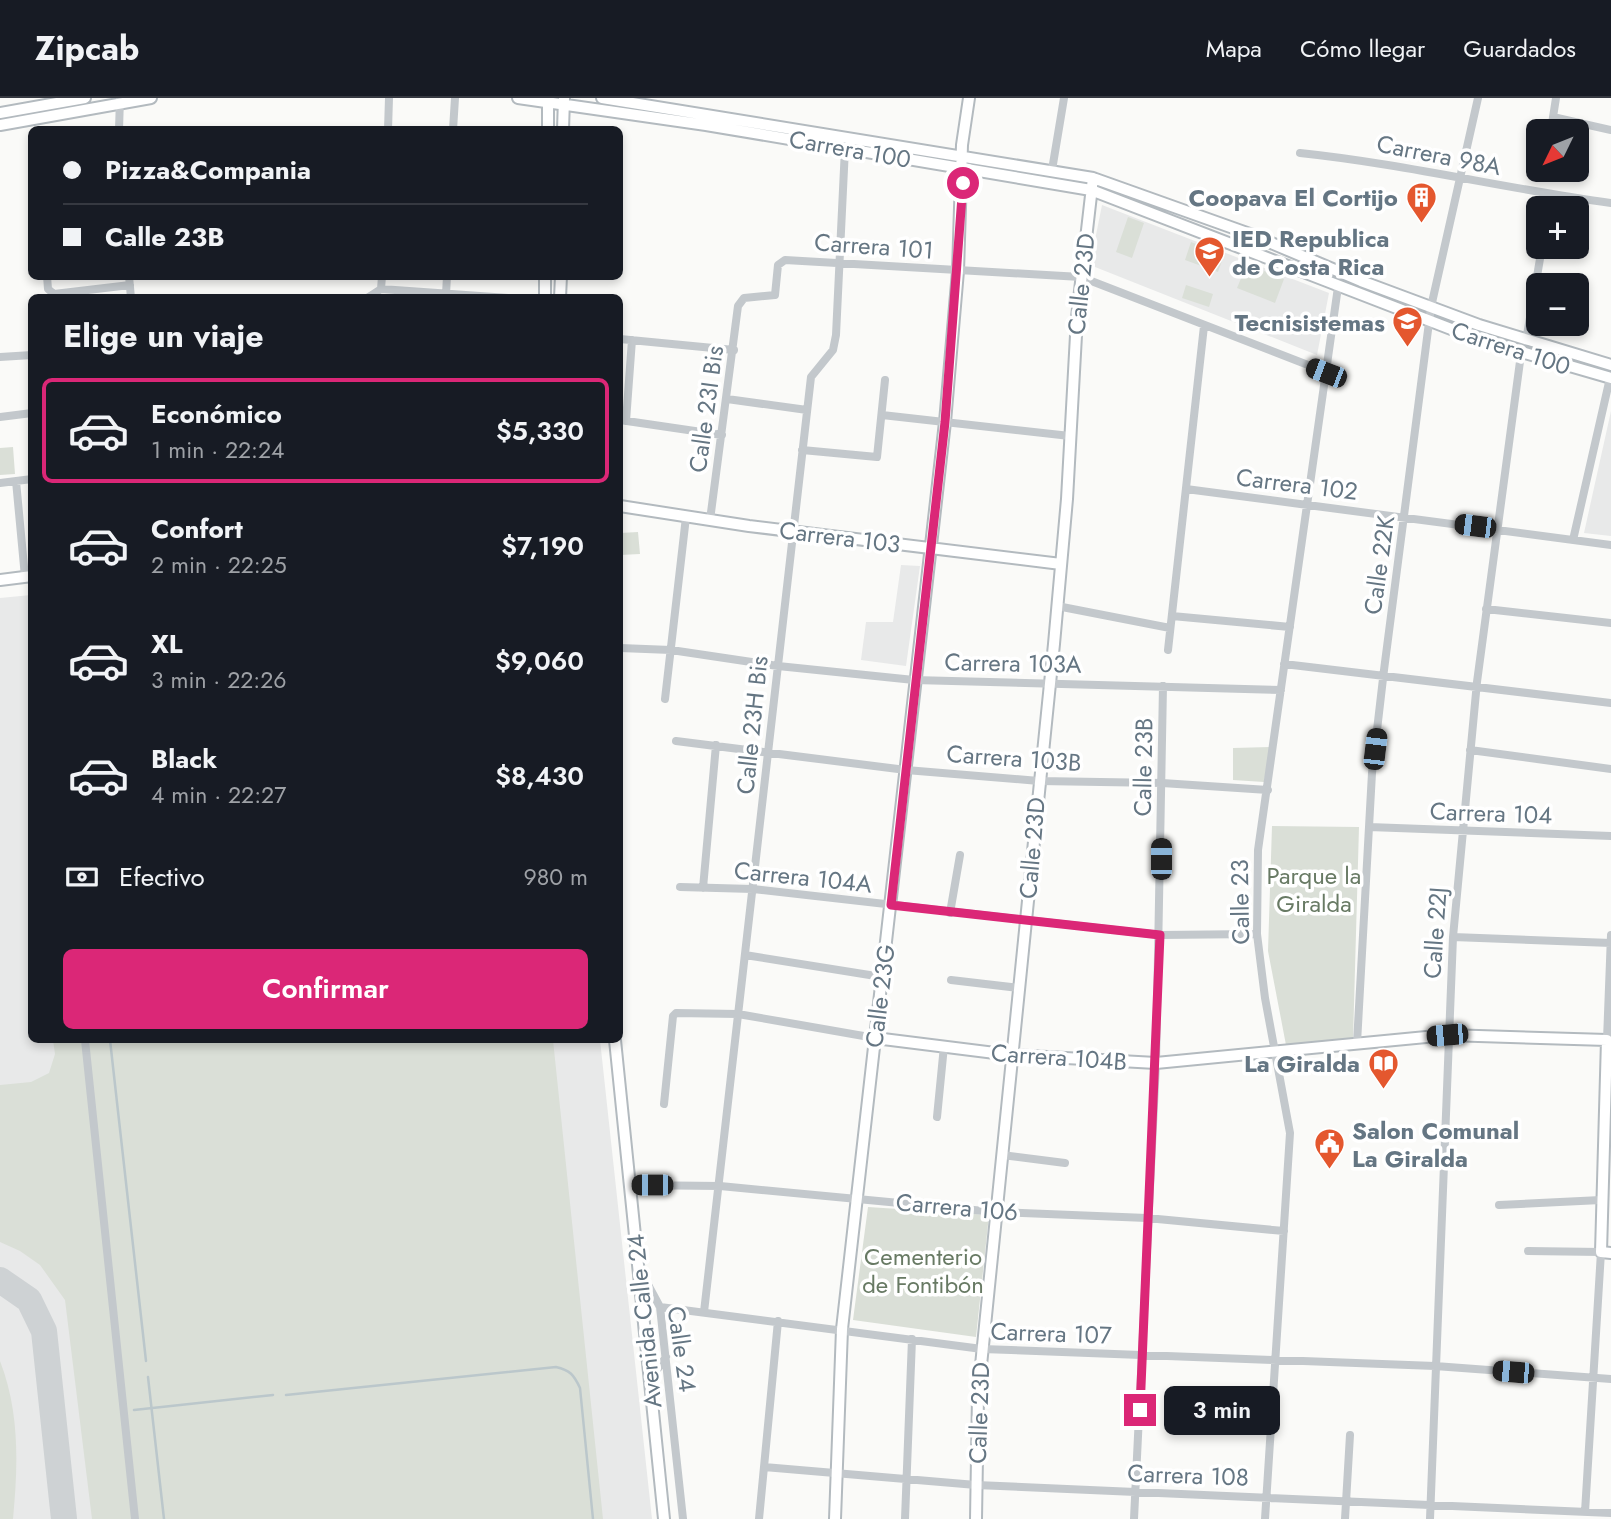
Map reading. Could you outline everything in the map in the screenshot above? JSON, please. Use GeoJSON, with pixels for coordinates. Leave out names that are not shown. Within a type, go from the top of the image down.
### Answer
{"type":"FeatureCollection","features":[{"type":"Feature","properties":{"kind":"street"},"geometry":{"type":"LineString","coordinates":[[0,113],[57,100],[85,98]]}},
{"type":"Feature","properties":{"kind":"street"},"geometry":{"type":"LineString","coordinates":[[0,125],[120,101],[151,98]]}},
{"type":"Feature","properties":{"kind":"street"},"geometry":{"type":"LineString","coordinates":[[388,126],[389,98]]}},
{"type":"Feature","properties":{"kind":"street"},"geometry":{"type":"LineString","coordinates":[[453,126],[455,98]]}},
{"type":"Feature","properties":{"kind":"street","name":"Carrera 100"},"geometry":{"type":"LineString","coordinates":[[518,98],[564,101],[1091,190],[1338,288],[1429,321],[1521,354],[1611,378]]}},
{"type":"Feature","properties":{"kind":"street","name":"Carrera 100"},"geometry":{"type":"LineString","coordinates":[[601,98],[1093,178],[1250,234],[1431,307],[1526,341],[1611,365]]}},
{"type":"Feature","properties":{"kind":"street","name":"Calle 23G"},"geometry":{"type":"LineString","coordinates":[[835,1519],[842,1329],[945,422],[958,271],[962,156],[970,98]]}},
{"type":"Feature","properties":{"kind":"street"},"geometry":{"type":"LineString","coordinates":[[1052,170],[1065,98]]}},
{"type":"Feature","properties":{"kind":"street","name":"Calle 22K"},"geometry":{"type":"LineString","coordinates":[[1357,1043],[1369,827],[1383,675],[1406,518],[1431,307],[1478,98]]}},
{"type":"Feature","properties":{"kind":"street"},"geometry":{"type":"LineString","coordinates":[[1556,98],[1553,117],[1611,130]]}},
{"type":"Feature","properties":{"kind":"street"},"geometry":{"type":"LineString","coordinates":[[548,100],[548,126]]}},
{"type":"Feature","properties":{"kind":"street"},"geometry":{"type":"LineString","coordinates":[[119,126],[120,101]]}},
{"type":"Feature","properties":{"kind":"street"},"geometry":{"type":"LineString","coordinates":[[563,126],[564,101]]}},
{"type":"Feature","properties":{"kind":"street","name":"Calle 23H Bis"},"geometry":{"type":"LineString","coordinates":[[704,1312],[811,377],[833,350],[845,148]]}},
{"type":"Feature","properties":{"kind":"street","name":"Carrera 98A"},"geometry":{"type":"LineString","coordinates":[[1300,153],[1362,160],[1461,180],[1611,203]]}},
{"type":"Feature","properties":{"kind":"street","name":"Calle 23D"},"geometry":{"type":"LineString","coordinates":[[976,1519],[982,1349],[1050,683],[1081,276],[1093,178]]}},
{"type":"Feature","properties":{"kind":"street"},"geometry":{"type":"LineString","coordinates":[[1526,341],[1540,259]]}},
{"type":"Feature","properties":{"kind":"street","name":"Carrera 101"},"geometry":{"type":"LineString","coordinates":[[739,302],[744,298],[775,295],[781,262],[1081,276],[1326,373]]}},
{"type":"Feature","properties":{"kind":"street"},"geometry":{"type":"LineString","coordinates":[[48,280],[50,292],[130,281]]}},
{"type":"Feature","properties":{"kind":"street"},"geometry":{"type":"LineString","coordinates":[[381,289],[382,280]]}},
{"type":"Feature","properties":{"kind":"street"},"geometry":{"type":"LineString","coordinates":[[371,294],[381,289],[446,294],[447,280]]}},
{"type":"Feature","properties":{"kind":"street","name":"Calle 23"},"geometry":{"type":"LineString","coordinates":[[1265,1519],[1290,1133],[1257,934],[1258,850],[1338,288]]}},
{"type":"Feature","properties":{"kind":"street","name":"Calle 23I Bis"},"geometry":{"type":"LineString","coordinates":[[710,520],[739,302]]}},
{"type":"Feature","properties":{"kind":"street"},"geometry":{"type":"LineString","coordinates":[[1168,650],[1204,326]]}},
{"type":"Feature","properties":{"kind":"street"},"geometry":{"type":"LineString","coordinates":[[623,339],[733,351]]}},
{"type":"Feature","properties":{"kind":"street"},"geometry":{"type":"LineString","coordinates":[[632,340],[623,420],[722,435]]}},
{"type":"Feature","properties":{"kind":"street","name":"Calle 22J"},"geometry":{"type":"LineString","coordinates":[[1430,1519],[1447,1035],[1453,937],[1476,687],[1521,354]]}},
{"type":"Feature","properties":{"kind":"street"},"geometry":{"type":"LineString","coordinates":[[0,358],[28,355]]}},
{"type":"Feature","properties":{"kind":"street"},"geometry":{"type":"LineString","coordinates":[[1573,540],[1611,378]]}},
{"type":"Feature","properties":{"kind":"street"},"geometry":{"type":"LineString","coordinates":[[802,450],[879,456],[885,380]]}},
{"type":"Feature","properties":{"kind":"street"},"geometry":{"type":"LineString","coordinates":[[727,399],[807,410]]}},
{"type":"Feature","properties":{"kind":"street"},"geometry":{"type":"LineString","coordinates":[[0,417],[28,414]]}},
{"type":"Feature","properties":{"kind":"street"},"geometry":{"type":"LineString","coordinates":[[882,415],[1070,436]]}},
{"type":"Feature","properties":{"kind":"street"},"geometry":{"type":"LineString","coordinates":[[0,483],[28,480]]}},
{"type":"Feature","properties":{"kind":"street"},"geometry":{"type":"LineString","coordinates":[[0,580],[28,577],[16,481]]}},
{"type":"Feature","properties":{"kind":"street","name":"Carrera 102"},"geometry":{"type":"LineString","coordinates":[[1186,489],[1611,545]]}},
{"type":"Feature","properties":{"kind":"street","name":"Carrera 103"},"geometry":{"type":"LineString","coordinates":[[623,506],[792,531],[1061,564]]}},
{"type":"Feature","properties":{"kind":"street"},"geometry":{"type":"LineString","coordinates":[[665,699],[686,517]]}},
{"type":"Feature","properties":{"kind":"street"},"geometry":{"type":"LineString","coordinates":[[1057,606],[1170,628]]}},
{"type":"Feature","properties":{"kind":"street"},"geometry":{"type":"LineString","coordinates":[[1486,609],[1611,623]]}},
{"type":"Feature","properties":{"kind":"street"},"geometry":{"type":"LineString","coordinates":[[1172,616],[1290,626]]}},
{"type":"Feature","properties":{"kind":"street","name":"Carrera 103A"},"geometry":{"type":"LineString","coordinates":[[623,648],[671,650],[778,666],[914,680],[1281,690]]}},
{"type":"Feature","properties":{"kind":"street"},"geometry":{"type":"LineString","coordinates":[[1284,664],[1611,703]]}},
{"type":"Feature","properties":{"kind":"street","name":"Calle 23B"},"geometry":{"type":"LineString","coordinates":[[1134,1519],[1156,1063],[1163,686]]}},
{"type":"Feature","properties":{"kind":"street","name":"Carrera 103B"},"geometry":{"type":"LineString","coordinates":[[676,741],[769,750],[906,770],[1039,781],[1162,783],[1268,790]]}},
{"type":"Feature","properties":{"kind":"street"},"geometry":{"type":"LineString","coordinates":[[703,888],[716,745]]}},
{"type":"Feature","properties":{"kind":"street"},"geometry":{"type":"LineString","coordinates":[[1470,750],[1611,769]]}},
{"type":"Feature","properties":{"kind":"street","name":"Carrera 104"},"geometry":{"type":"LineString","coordinates":[[1369,827],[1611,836]]}},
{"type":"Feature","properties":{"kind":"street"},"geometry":{"type":"LineString","coordinates":[[950,913],[960,855]]}},
{"type":"Feature","properties":{"kind":"street","name":"Carrera 104A"},"geometry":{"type":"LineString","coordinates":[[680,887],[752,889],[1160,935],[1257,934]]}},
{"type":"Feature","properties":{"kind":"street"},"geometry":{"type":"LineString","coordinates":[[1585,1512],[1591,1379],[1606,1253],[1601,1200],[1611,935]]}},
{"type":"Feature","properties":{"kind":"street"},"geometry":{"type":"LineString","coordinates":[[1453,937],[1611,943]]}},
{"type":"Feature","properties":{"kind":"street"},"geometry":{"type":"LineString","coordinates":[[745,955],[882,977]]}},
{"type":"Feature","properties":{"kind":"street"},"geometry":{"type":"LineString","coordinates":[[951,980],[1019,988]]}},
{"type":"Feature","properties":{"kind":"street","name":"Carrera 104B"},"geometry":{"type":"LineString","coordinates":[[664,1104],[673,1016],[676,1013],[738,1014],[875,1038],[1011,1055],[1156,1063],[1447,1035],[1609,1040]]}},
{"type":"Feature","properties":{"kind":"street"},"geometry":{"type":"LineString","coordinates":[[85,1043],[135,1519]]}},
{"type":"Feature","properties":{"kind":"street","name":"Avenida Calle 24"},"geometry":{"type":"LineString","coordinates":[[615,1043],[664,1519]]}},
{"type":"Feature","properties":{"kind":"street"},"geometry":{"type":"LineString","coordinates":[[937,1117],[944,1046]]}},
{"type":"Feature","properties":{"kind":"street"},"geometry":{"type":"LineString","coordinates":[[1002,1155],[1065,1163]]}},
{"type":"Feature","properties":{"kind":"street","name":"Carrera 106"},"geometry":{"type":"LineString","coordinates":[[629,1185],[720,1186],[995,1212],[1147,1218],[1284,1231]]}},
{"type":"Feature","properties":{"kind":"street"},"geometry":{"type":"LineString","coordinates":[[1499,1205],[1601,1200]]}},
{"type":"Feature","properties":{"kind":"street"},"geometry":{"type":"LineString","coordinates":[[1528,1251],[1606,1253]]}},
{"type":"Feature","properties":{"kind":"street","name":"Calle 24"},"geometry":{"type":"LineString","coordinates":[[639,1274],[646,1281],[660,1307],[682,1519]]}},
{"type":"Feature","properties":{"kind":"street","name":"Carrera 107"},"geometry":{"type":"LineString","coordinates":[[660,1307],[982,1349],[1435,1366],[1611,1379]]}},
{"type":"Feature","properties":{"kind":"street"},"geometry":{"type":"LineString","coordinates":[[759,1519],[778,1321]]}},
{"type":"Feature","properties":{"kind":"street"},"geometry":{"type":"LineString","coordinates":[[905,1519],[912,1339]]}},
{"type":"Feature","properties":{"kind":"street"},"geometry":{"type":"LineString","coordinates":[[650,1380],[666,1357]]}},
{"type":"Feature","properties":{"kind":"street"},"geometry":{"type":"LineString","coordinates":[[1345,1519],[1350,1435]]}},
{"type":"Feature","properties":{"kind":"street","name":"Carrera 108"},"geometry":{"type":"LineString","coordinates":[[764,1467],[976,1485],[1430,1506],[1537,1515],[1611,1513]]}},
{"type":"Feature","properties":{"kind":"shaded area","name":"IED Republica de Costa Rica"},"geometry":{"type":"Polygon","coordinates":[[[1102,205],[1329,293],[1317,355],[1090,265],[1102,205]]]}},
{"type":"Feature","properties":{"kind":"shaded area"},"geometry":{"type":"Polygon","coordinates":[[[1611,411],[1611,536],[1584,533],[1611,411]]]}},
{"type":"Feature","properties":{"kind":"shaded area"},"geometry":{"type":"Polygon","coordinates":[[[901,565],[920,566],[906,666],[861,660],[866,622],[893,622],[901,565]]]}},
{"type":"Feature","properties":{"kind":"shaded area"},"geometry":{"type":"Polygon","coordinates":[[[28,595],[28,1043],[600,1043],[652,1519],[0,1519],[0,598],[28,595]]]}},
{"type":"Feature","properties":{"kind":"green space"},"geometry":{"type":"Polygon","coordinates":[[[1128,217],[1144,223],[1132,258],[1116,252],[1128,217]]]}},
{"type":"Feature","properties":{"kind":"green space"},"geometry":{"type":"Polygon","coordinates":[[[1191,242],[1224,255],[1218,272],[1185,260],[1191,242]]]}},
{"type":"Feature","properties":{"kind":"green space"},"geometry":{"type":"Polygon","coordinates":[[[1247,264],[1284,279],[1275,303],[1237,288],[1247,264]]]}},
{"type":"Feature","properties":{"kind":"green space"},"geometry":{"type":"Polygon","coordinates":[[[1186,285],[1213,294],[1209,307],[1182,298],[1186,285]]]}},
{"type":"Feature","properties":{"kind":"green space"},"geometry":{"type":"Polygon","coordinates":[[[13,447],[15,474],[0,475],[0,448],[13,447]]]}},
{"type":"Feature","properties":{"kind":"green space"},"geometry":{"type":"Polygon","coordinates":[[[638,532],[640,554],[623,555],[623,533],[638,532]]]}},
{"type":"Feature","properties":{"kind":"green space"},"geometry":{"type":"Polygon","coordinates":[[[1270,747],[1264,782],[1233,780],[1233,748],[1270,747]]]}},
{"type":"Feature","properties":{"kind":"green space","name":"Parque la Giralda"},"geometry":{"type":"Polygon","coordinates":[[[1272,826],[1359,827],[1353,1040],[1286,1045],[1268,951],[1272,826]]]}},
{"type":"Feature","properties":{"kind":"green space"},"geometry":{"type":"Polygon","coordinates":[[[53,1043],[553,1043],[603,1519],[92,1519],[65,1300],[40,1265],[20,1251],[0,1242],[0,1085],[31,1082],[49,1073],[55,1054],[53,1043]]]}},
{"type":"Feature","properties":{"kind":"green space","name":"Cementerio de Fontibón"},"geometry":{"type":"Polygon","coordinates":[[[868,1207],[989,1215],[976,1337],[853,1320],[868,1207]]]}},
{"type":"Feature","properties":{"kind":"green space"},"geometry":{"type":"Polygon","coordinates":[[[0,1361],[11,1400],[16,1439],[13,1519],[0,1519],[0,1361]]]}},
{"type":"Feature","properties":{"kind":"waterway"},"geometry":{"type":"LineString","coordinates":[[110,1043],[146,1361]]}},
{"type":"Feature","properties":{"kind":"waterway"},"geometry":{"type":"LineString","coordinates":[[286,1395],[556,1367],[565,1370],[573,1376],[580,1388],[593,1519]]}},
{"type":"Feature","properties":{"kind":"waterway"},"geometry":{"type":"LineString","coordinates":[[148,1377],[164,1519]]}},
{"type":"Feature","properties":{"kind":"waterway"},"geometry":{"type":"LineString","coordinates":[[134,1410],[273,1395]]}},
{"type":"Feature","properties":{"kind":"taxiway"},"geometry":{"type":"LineString","coordinates":[[0,1280],[29,1300],[44,1331],[64,1519]]}},
{"type":"Feature","properties":{"kind":"place","name":"Coopava El Cortijo"},"geometry":{"type":"Point","coordinates":[1421,224]}},
{"type":"Feature","properties":{"kind":"place","name":"IED Republica de Costa Rica"},"geometry":{"type":"Point","coordinates":[1209,279]}},
{"type":"Feature","properties":{"kind":"place","name":"Tecnisistemas"},"geometry":{"type":"Point","coordinates":[1408,349]}},
{"type":"Feature","properties":{"kind":"place","name":"La Giralda"},"geometry":{"type":"Point","coordinates":[1383,1090]}},
{"type":"Feature","properties":{"kind":"place","name":"Salon Comunal La Giralda"},"geometry":{"type":"Point","coordinates":[1329,1171]}},
{"type":"Feature","properties":{"kind":"route"},"geometry":{"type":"LineString","coordinates":[[963,183],[945,422],[891,905],[1160,935],[1140,1410]]}}]}
